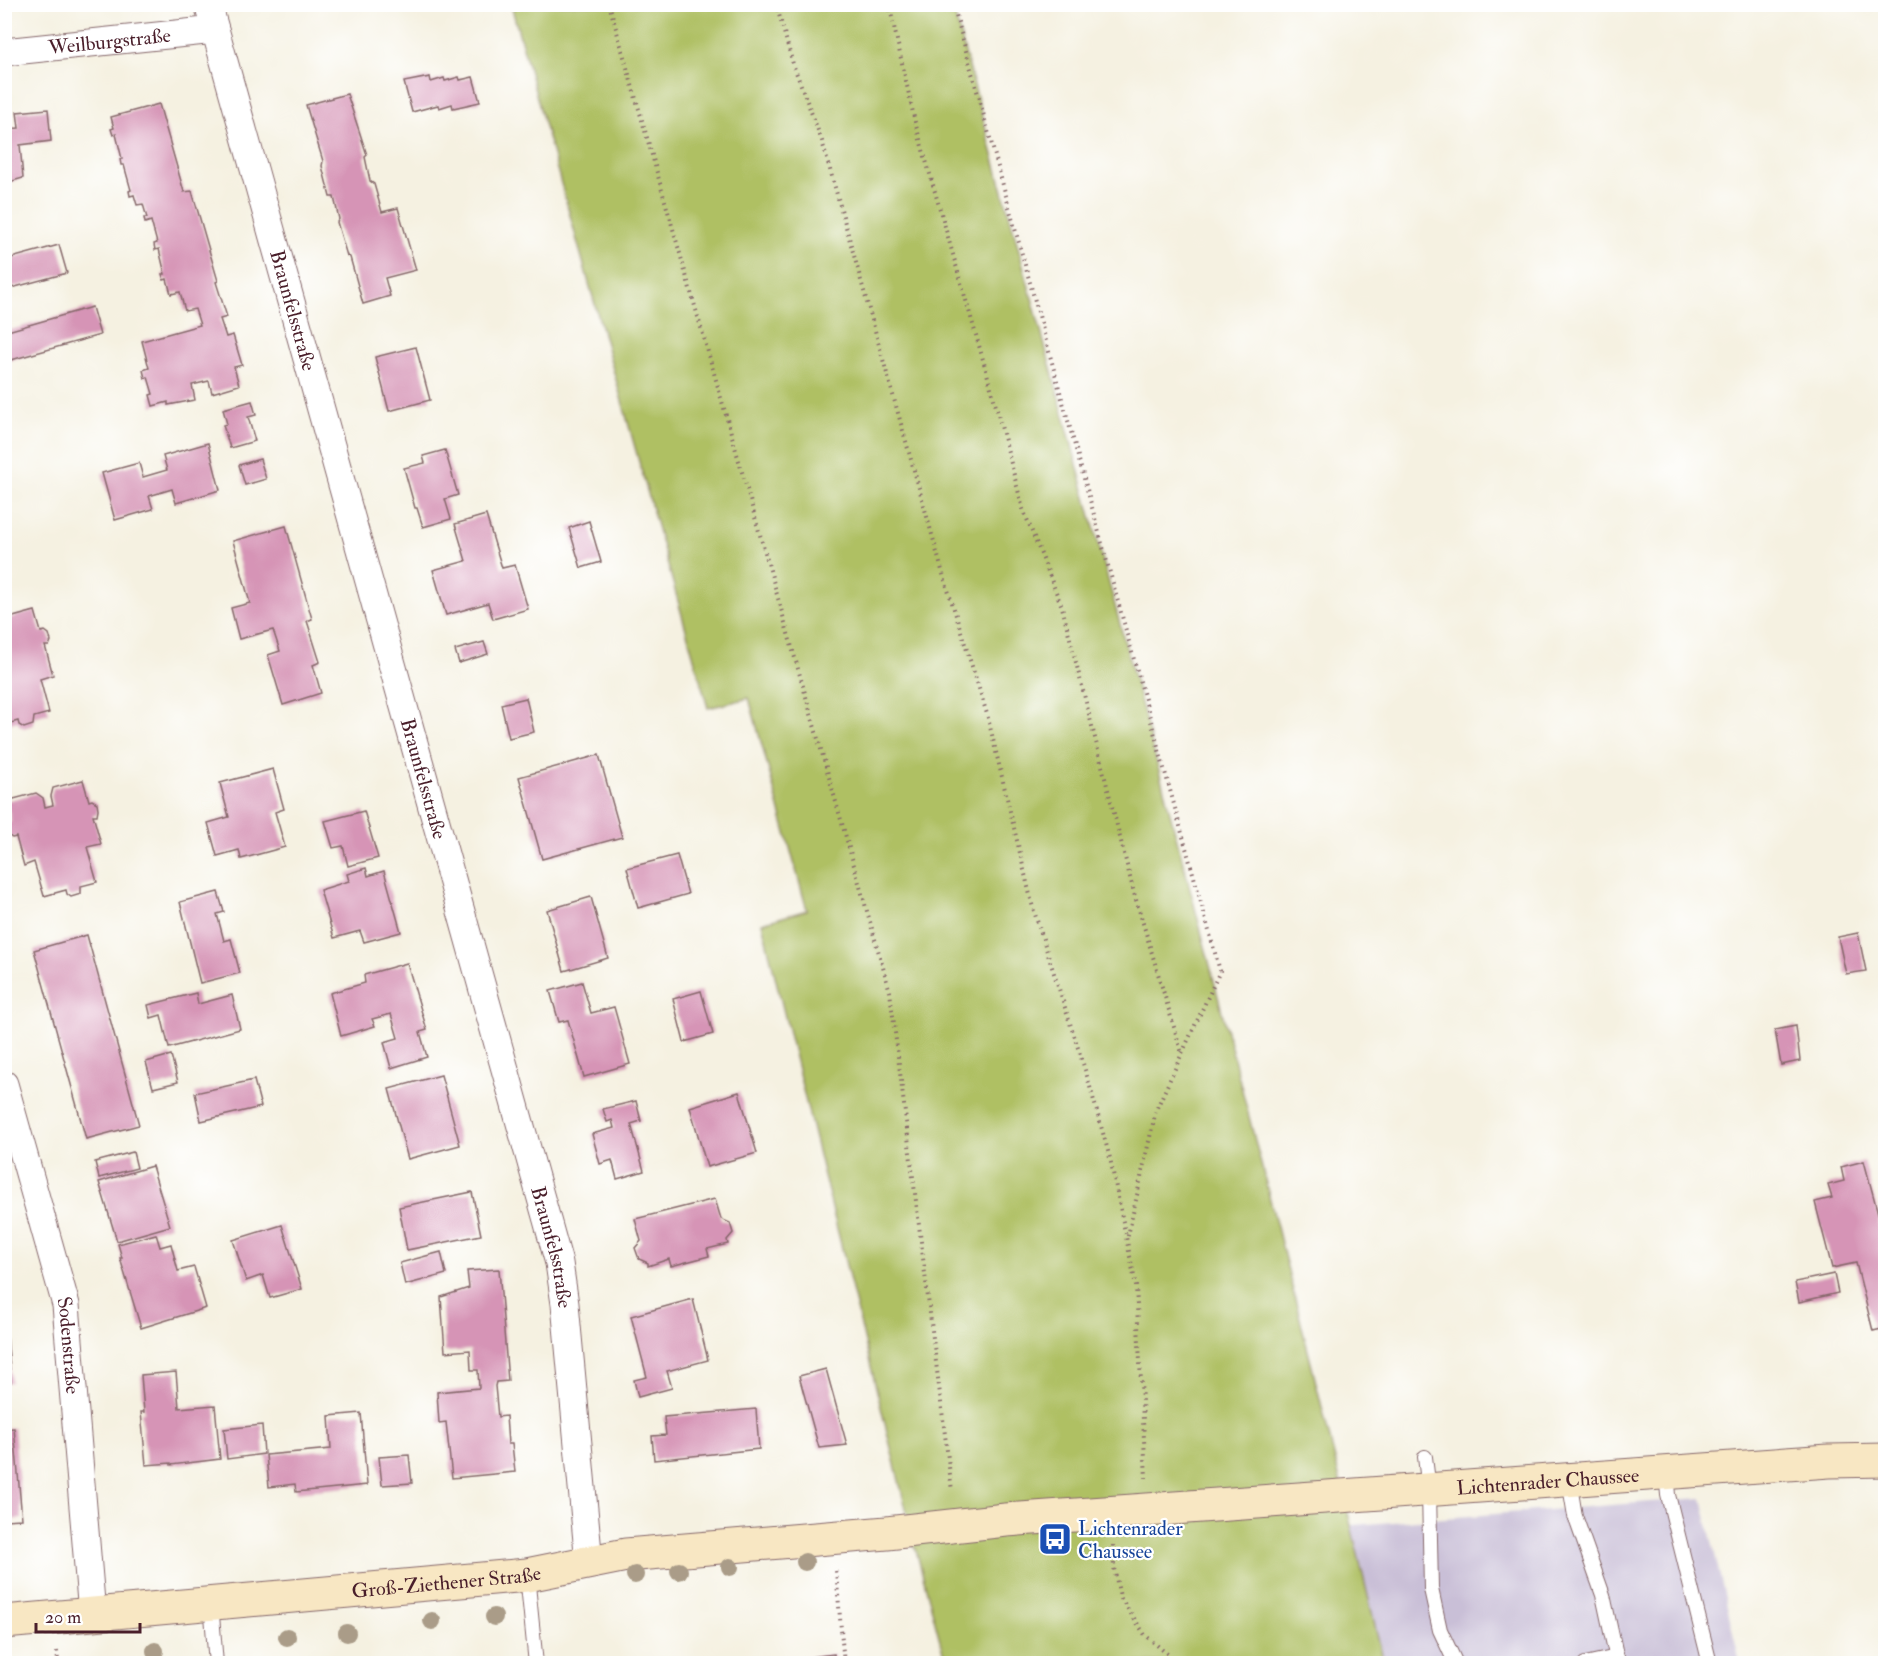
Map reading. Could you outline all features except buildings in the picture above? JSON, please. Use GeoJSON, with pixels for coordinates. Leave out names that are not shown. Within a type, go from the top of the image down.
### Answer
{"type":"FeatureCollection","features":[{"type":"Feature","properties":{"kind":"street","name":"Weilburgstraße"},"geometry":{"type":"LineString","coordinates":[[4,52],[211,17]]}},
{"type":"Feature","properties":{"kind":"street","name":"Braunfelsstraße"},"geometry":{"type":"LineString","coordinates":[[211,17],[559,1263],[565,1304],[589,1563]]}},
{"type":"Feature","properties":{"kind":"street","name":"Sodenstraße"},"geometry":{"type":"LineString","coordinates":[[4,1084],[66,1305],[92,1614]]}},
{"type":"Feature","properties":{"kind":"street","name":"Lichtenrader Chaussee"},"geometry":{"type":"LineString","coordinates":[[886,1533],[1006,1520],[1828,1461],[1886,1460]]}},
{"type":"Feature","properties":{"kind":"street","name":"Groß-Ziethener Straße"},"geometry":{"type":"LineString","coordinates":[[4,1622],[527,1575],[626,1555],[886,1533]]}},
{"type":"Feature","properties":{"kind":"lane"},"geometry":{"type":"LineString","coordinates":[[1425,1457],[1429,1490],[1431,1589],[1440,1630],[1456,1664]]}},
{"type":"Feature","properties":{"kind":"lane"},"geometry":{"type":"LineString","coordinates":[[1666,1473],[1668,1495],[1710,1664]]}},
{"type":"Feature","properties":{"kind":"lane"},"geometry":{"type":"LineString","coordinates":[[1569,1480],[1575,1516],[1603,1595],[1618,1660],[1585,1664]]}},
{"type":"Feature","properties":{"kind":"lane"},"geometry":{"type":"LineString","coordinates":[[527,1575],[536,1664]]}},
{"type":"Feature","properties":{"kind":"lane"},"geometry":{"type":"LineString","coordinates":[[211,1603],[216,1664]]}},
{"type":"Feature","properties":{"kind":"path"},"geometry":{"type":"LineString","coordinates":[[609,4],[890,992],[952,1492]]}},
{"type":"Feature","properties":{"kind":"path"},"geometry":{"type":"LineString","coordinates":[[776,4],[793,63],[822,141],[943,574],[987,714],[1033,908],[1087,1076],[1110,1158],[1136,1286],[1146,1478]]}},
{"type":"Feature","properties":{"kind":"path"},"geometry":{"type":"LineString","coordinates":[[889,4],[915,123],[990,384],[1023,509],[1062,607],[1134,893],[1182,1054]]}},
{"type":"Feature","properties":{"kind":"path"},"geometry":{"type":"LineString","coordinates":[[952,4],[1220,971],[1156,1110],[1126,1243]]}},
{"type":"Feature","properties":{"kind":"path"},"geometry":{"type":"LineString","coordinates":[[1138,1511],[1113,1546],[1114,1569],[1120,1597],[1145,1635],[1179,1664]]}},
{"type":"Feature","properties":{"kind":"path"},"geometry":{"type":"LineString","coordinates":[[836,1567],[844,1664]]}},
{"type":"Feature","properties":{"kind":"shaded area"},"geometry":{"type":"Polygon","coordinates":[[[1702,1498],[1740,1663],[1376,1663],[1342,1526],[1702,1498]]]}},
{"type":"Feature","properties":{"kind":"green space"},"geometry":{"type":"Polygon","coordinates":[[[511,5],[952,5],[1065,418],[1229,1039],[1384,1663],[946,1663],[915,1546],[762,923],[807,910],[749,698],[708,708],[511,5]]]}},
{"type":"Feature","properties":{"kind":"place","name":"Lichtenrader Chaussee"},"geometry":{"type":"Point","coordinates":[1055,1539]}}]}
